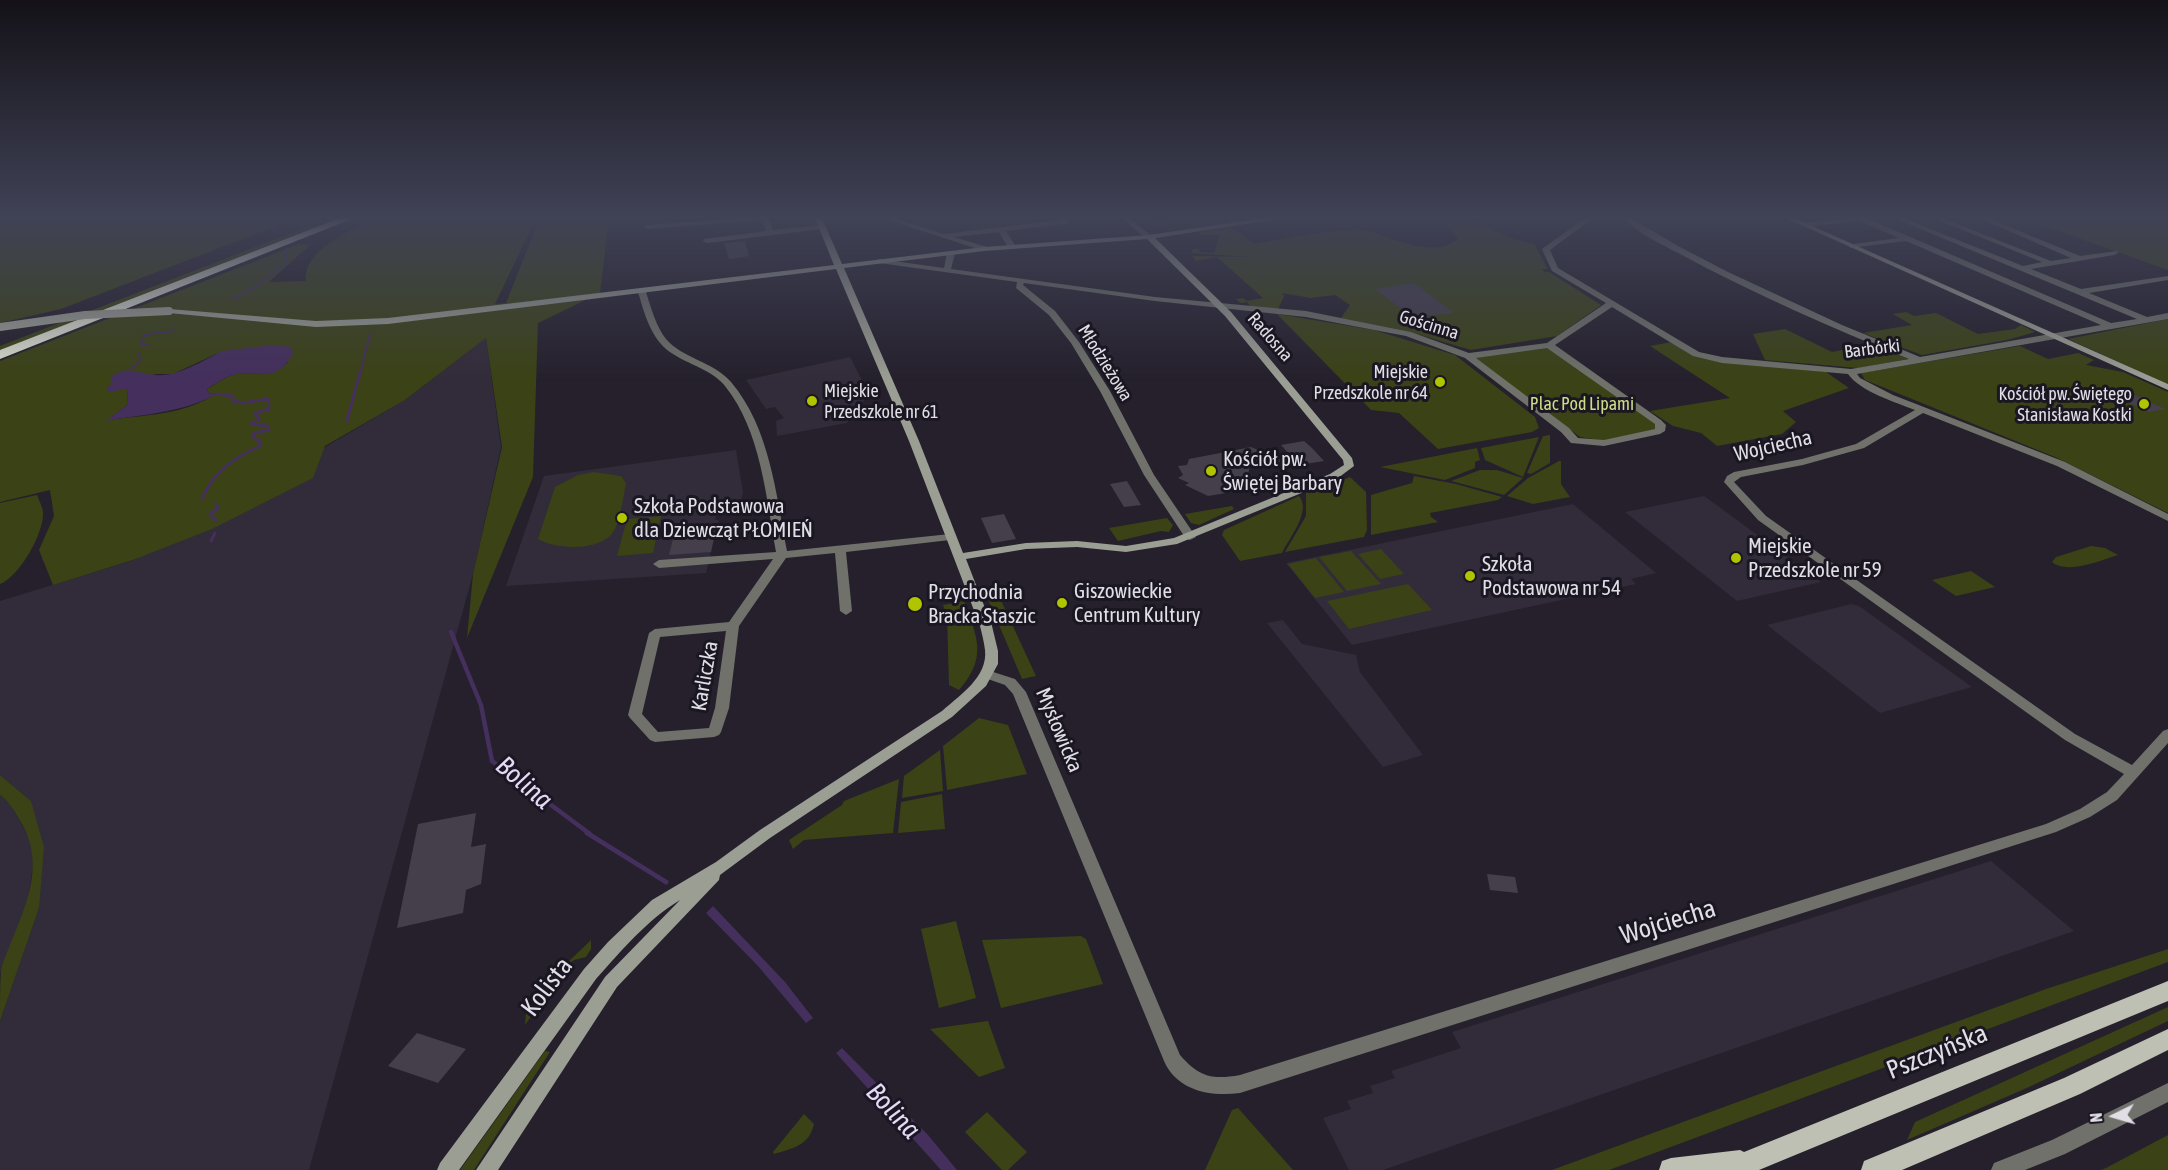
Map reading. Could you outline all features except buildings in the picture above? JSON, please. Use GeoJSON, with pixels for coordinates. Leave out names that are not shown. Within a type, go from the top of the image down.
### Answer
{"type":"FeatureCollection","features":[{"type":"Feature","properties":{"kind":"highway"},"geometry":{"type":"LineString","coordinates":[[0,343],[182,273]]}},
{"type":"Feature","properties":{"kind":"highway"},"geometry":{"type":"LineString","coordinates":[[0,355],[210,273]]}},
{"type":"Feature","properties":{"kind":"main road","name":"Pszczyńska"},"geometry":{"type":"LineString","coordinates":[[1671,1170],[1739,1166],[2168,991]]}},
{"type":"Feature","properties":{"kind":"main road"},"geometry":{"type":"LineString","coordinates":[[1873,1170],[2072,1086],[2168,1039]]}},
{"type":"Feature","properties":{"kind":"street"},"geometry":{"type":"LineString","coordinates":[[0,327],[85,315],[169,311],[296,323],[340,324],[507,308],[789,273]]}},
{"type":"Feature","properties":{"kind":"street"},"geometry":{"type":"LineString","coordinates":[[842,273],[914,441],[990,638],[992,657],[987,674]]}},
{"type":"Feature","properties":{"kind":"street"},"geometry":{"type":"LineString","coordinates":[[959,273],[1021,281]]}},
{"type":"Feature","properties":{"kind":"street","name":"Radosna"},"geometry":{"type":"LineString","coordinates":[[1186,273],[1220,306],[1350,462],[1347,468],[1190,537]]}},
{"type":"Feature","properties":{"kind":"street","name":"Barbórki"},"geometry":{"type":"LineString","coordinates":[[1559,273],[1696,354],[1851,372],[2168,316]]}},
{"type":"Feature","properties":{"kind":"street"},"geometry":{"type":"LineString","coordinates":[[1724,273],[1830,324],[1920,360]]}},
{"type":"Feature","properties":{"kind":"street"},"geometry":{"type":"LineString","coordinates":[[1912,273],[2168,387]]}},
{"type":"Feature","properties":{"kind":"street"},"geometry":{"type":"LineString","coordinates":[[1986,273],[2111,326]]}},
{"type":"Feature","properties":{"kind":"street"},"geometry":{"type":"LineString","coordinates":[[2033,273],[2148,320]]}},
{"type":"Feature","properties":{"kind":"street"},"geometry":{"type":"LineString","coordinates":[[2079,292],[2168,278]]}},
{"type":"Feature","properties":{"kind":"street","name":"Gościnna"},"geometry":{"type":"LineString","coordinates":[[1021,281],[1220,306],[1306,314],[1360,323],[1408,334],[1468,356]]}},
{"type":"Feature","properties":{"kind":"street","name":"Młodzieżowa"},"geometry":{"type":"LineString","coordinates":[[1021,281],[1019,286],[1058,320],[1081,351],[1105,391],[1149,475],[1190,537]]}},
{"type":"Feature","properties":{"kind":"street"},"geometry":{"type":"LineString","coordinates":[[642,292],[664,343],[715,370],[729,384],[752,422],[760,445],[782,555]]}},
{"type":"Feature","properties":{"kind":"street"},"geometry":{"type":"LineString","coordinates":[[1468,356],[1549,345],[1611,304]]}},
{"type":"Feature","properties":{"kind":"street"},"geometry":{"type":"LineString","coordinates":[[1468,356],[1575,441],[1604,443],[1656,434],[1660,431],[1661,425],[1549,345]]}},
{"type":"Feature","properties":{"kind":"street"},"geometry":{"type":"LineString","coordinates":[[1851,372],[1853,378],[1860,382],[1922,410],[2061,464],[2168,518]]}},
{"type":"Feature","properties":{"kind":"street","name":"Wojciecha"},"geometry":{"type":"LineString","coordinates":[[1922,410],[1860,446],[1803,462],[1738,474],[1729,482],[1762,518],[2070,737],[2133,773]]}},
{"type":"Feature","properties":{"kind":"street"},"geometry":{"type":"LineString","coordinates":[[659,564],[782,555],[950,537]]}},
{"type":"Feature","properties":{"kind":"street"},"geometry":{"type":"LineString","coordinates":[[960,561],[1028,553],[1056,545],[1130,549],[1190,537]]}},
{"type":"Feature","properties":{"kind":"street"},"geometry":{"type":"LineString","coordinates":[[840,549],[846,611]]}},
{"type":"Feature","properties":{"kind":"street","name":"Karliczka"},"geometry":{"type":"LineString","coordinates":[[733,626],[655,633],[635,716],[655,737],[714,732],[722,708],[733,626],[782,555]]}},
{"type":"Feature","properties":{"kind":"street","name":"Kolista"},"geometry":{"type":"LineString","coordinates":[[447,1170],[577,991],[624,936],[658,905],[722,866],[774,828],[947,714],[975,690],[987,674]]}},
{"type":"Feature","properties":{"kind":"street","name":"Mysłowicka"},"geometry":{"type":"LineString","coordinates":[[987,674],[1004,678],[1019,692],[1173,1061],[1190,1079],[1203,1086]]}},
{"type":"Feature","properties":{"kind":"street","name":"Wojciecha"},"geometry":{"type":"LineString","coordinates":[[1203,1086],[1240,1084],[2013,841],[2085,813],[2112,796],[2168,734]]}},
{"type":"Feature","properties":{"kind":"street","name":"Kolista"},"geometry":{"type":"LineString","coordinates":[[486,1170],[597,1000],[645,944],[722,866]]}},
{"type":"Feature","properties":{"kind":"street"},"geometry":{"type":"LineString","coordinates":[[624,936],[645,944]]}},
{"type":"Feature","properties":{"kind":"street"},"geometry":{"type":"LineString","coordinates":[[2001,1170],[2058,1148],[2168,1092]]}},
{"type":"Feature","properties":{"kind":"shaded area"},"geometry":{"type":"Polygon","coordinates":[[[486,338],[501,447],[473,574],[309,1170],[0,1170],[0,1021],[39,908],[31,801],[0,775],[0,601],[134,560],[405,400],[486,338]]]}},
{"type":"Feature","properties":{"kind":"shaded area","name":"Miejskie Przedszkole nr 61"},"geometry":{"type":"Polygon","coordinates":[[[850,357],[869,394],[847,423],[777,436],[776,421],[784,418],[775,407],[766,409],[746,380],[850,357]]]}},
{"type":"Feature","properties":{"kind":"shaded area","name":"Szkoła Podstawowa dla Dziewcząt PŁOMIEŃ"},"geometry":{"type":"Polygon","coordinates":[[[736,450],[743,492],[739,514],[716,516],[715,520],[719,520],[718,525],[714,526],[716,529],[706,573],[506,586],[544,476],[736,450]]]}},
{"type":"Feature","properties":{"kind":"shaded area","name":"Miejskie Przedszkole nr 59"},"geometry":{"type":"Polygon","coordinates":[[[1704,496],[1821,582],[1737,601],[1625,512],[1704,496]]]}},
{"type":"Feature","properties":{"kind":"shaded area","name":"Szkoła Podstawowa nr 54"},"geometry":{"type":"Polygon","coordinates":[[[1573,504],[1656,573],[1631,579],[1636,584],[1352,645],[1286,563],[1573,504]]]}},
{"type":"Feature","properties":{"kind":"shaded area"},"geometry":{"type":"Polygon","coordinates":[[[1851,604],[1859,606],[1972,687],[1880,713],[1767,625],[1851,604]]]}},
{"type":"Feature","properties":{"kind":"shaded area"},"geometry":{"type":"Polygon","coordinates":[[[1283,620],[1302,644],[1356,655],[1360,672],[1423,755],[1383,767],[1267,623],[1283,620]]]}},
{"type":"Feature","properties":{"kind":"shaded area"},"geometry":{"type":"Polygon","coordinates":[[[0,795],[9,802],[31,841],[34,859],[27,905],[0,973],[0,795]]]}},
{"type":"Feature","properties":{"kind":"shaded area"},"geometry":{"type":"Polygon","coordinates":[[[1991,861],[2074,931],[1383,1170],[1349,1170],[1323,1118],[1351,1109],[1347,1101],[1373,1093],[1370,1086],[1395,1078],[1391,1071],[1461,1048],[1452,1032],[1991,861]]]}},
{"type":"Feature","properties":{"kind":"green space"},"geometry":{"type":"Polygon","coordinates":[[[0,273],[155,273],[61,309],[0,323],[0,273]]]}},
{"type":"Feature","properties":{"kind":"green space"},"geometry":{"type":"Polygon","coordinates":[[[189,273],[204,273],[0,352],[0,346],[189,273]]]}},
{"type":"Feature","properties":{"kind":"green space"},"geometry":{"type":"Polygon","coordinates":[[[226,273],[279,273],[269,282],[306,281],[307,273],[510,273],[495,304],[506,303],[518,273],[602,273],[600,293],[538,323],[533,477],[467,638],[473,574],[502,447],[486,338],[405,400],[325,446],[313,478],[212,529],[133,560],[53,585],[39,550],[54,516],[50,490],[0,502],[0,361],[226,273]],[[246,352],[218,353],[173,374],[156,374],[108,386],[127,388],[128,404],[108,420],[164,413],[191,406],[215,394],[209,393],[207,389],[226,377],[241,374],[267,374],[288,362],[246,352]]]}},
{"type":"Feature","properties":{"kind":"green space"},"geometry":{"type":"Polygon","coordinates":[[[1235,273],[1550,273],[1601,305],[1557,336],[1471,350],[1410,332],[1341,318],[1350,305],[1335,295],[1311,298],[1282,293],[1284,296],[1278,309],[1251,307],[1247,302],[1240,303],[1236,299],[1243,298],[1247,301],[1263,298],[1235,273]]]}},
{"type":"Feature","properties":{"kind":"green space"},"geometry":{"type":"Polygon","coordinates":[[[1906,312],[1914,316],[1936,313],[1978,334],[2015,329],[2021,325],[2035,332],[2007,340],[1922,355],[1863,333],[1912,325],[1893,314],[1906,312]]]}},
{"type":"Feature","properties":{"kind":"green space"},"geometry":{"type":"Polygon","coordinates":[[[1277,314],[1374,330],[1455,355],[1535,417],[1539,428],[1532,432],[1438,449],[1399,413],[1371,410],[1277,314]]]}},
{"type":"Feature","properties":{"kind":"green space"},"geometry":{"type":"Polygon","coordinates":[[[2168,319],[2168,384],[2068,339],[2168,319]]]}},
{"type":"Feature","properties":{"kind":"green space"},"geometry":{"type":"Polygon","coordinates":[[[1785,329],[1832,352],[1872,344],[1908,359],[1858,368],[1765,360],[1753,334],[1785,329]]]}},
{"type":"Feature","properties":{"kind":"green space"},"geometry":{"type":"Polygon","coordinates":[[[1672,342],[1717,361],[1826,372],[1849,388],[1783,411],[1796,422],[1782,434],[1717,446],[1701,433],[1673,426],[1650,411],[1730,398],[1650,346],[1672,342]]]}},
{"type":"Feature","properties":{"kind":"green space"},"geometry":{"type":"Polygon","coordinates":[[[2020,346],[2048,359],[2078,353],[2094,360],[2086,365],[2123,372],[2168,392],[2168,513],[2055,457],[1865,380],[1861,373],[2020,346]]]}},
{"type":"Feature","properties":{"kind":"green space","name":"Plac Pod Lipami"},"geometry":{"type":"Polygon","coordinates":[[[1542,347],[1550,348],[1656,422],[1657,429],[1604,441],[1580,437],[1474,358],[1542,347]]]}},
{"type":"Feature","properties":{"kind":"green space"},"geometry":{"type":"Polygon","coordinates":[[[1550,435],[1550,463],[1531,474],[1527,473],[1543,436],[1550,435]]]}},
{"type":"Feature","properties":{"kind":"green space"},"geometry":{"type":"Polygon","coordinates":[[[1539,437],[1523,477],[1485,460],[1481,448],[1539,437]]]}},
{"type":"Feature","properties":{"kind":"green space"},"geometry":{"type":"Polygon","coordinates":[[[1477,448],[1480,460],[1475,462],[1475,468],[1445,480],[1380,467],[1477,448]]]}},
{"type":"Feature","properties":{"kind":"green space"},"geometry":{"type":"Polygon","coordinates":[[[1561,461],[1561,484],[1570,497],[1533,504],[1507,496],[1528,478],[1561,461]]]}},
{"type":"Feature","properties":{"kind":"green space"},"geometry":{"type":"Polygon","coordinates":[[[1480,470],[1497,470],[1523,478],[1504,495],[1451,481],[1480,470]]]}},
{"type":"Feature","properties":{"kind":"green space"},"geometry":{"type":"Polygon","coordinates":[[[594,472],[621,476],[626,483],[615,529],[601,542],[579,547],[556,545],[538,539],[555,487],[578,475],[594,472]]]}},
{"type":"Feature","properties":{"kind":"green space"},"geometry":{"type":"Polygon","coordinates":[[[1414,476],[1456,484],[1502,497],[1498,500],[1430,513],[1431,517],[1438,522],[1371,535],[1371,495],[1412,483],[1414,476]]]}},
{"type":"Feature","properties":{"kind":"green space"},"geometry":{"type":"Polygon","coordinates":[[[1350,477],[1366,492],[1367,530],[1364,537],[1285,552],[1306,516],[1306,493],[1350,477]]]}},
{"type":"Feature","properties":{"kind":"green space"},"geometry":{"type":"Polygon","coordinates":[[[37,495],[43,513],[35,542],[15,573],[0,584],[0,503],[37,495]]]}},
{"type":"Feature","properties":{"kind":"green space"},"geometry":{"type":"Polygon","coordinates":[[[1299,496],[1303,509],[1301,517],[1282,553],[1240,561],[1222,535],[1224,530],[1299,496]]]}},
{"type":"Feature","properties":{"kind":"green space"},"geometry":{"type":"Polygon","coordinates":[[[1232,506],[1234,509],[1199,525],[1191,523],[1185,514],[1232,506]]]}},
{"type":"Feature","properties":{"kind":"green space"},"geometry":{"type":"Polygon","coordinates":[[[661,516],[653,553],[617,556],[627,519],[661,516]]]}},
{"type":"Feature","properties":{"kind":"green space"},"geometry":{"type":"Polygon","coordinates":[[[1167,518],[1173,525],[1169,532],[1161,531],[1118,541],[1109,528],[1167,518]]]}},
{"type":"Feature","properties":{"kind":"green space"},"geometry":{"type":"Polygon","coordinates":[[[2091,546],[2105,548],[2118,555],[2075,567],[2059,566],[2052,562],[2056,557],[2091,546]]]}},
{"type":"Feature","properties":{"kind":"green space"},"geometry":{"type":"Polygon","coordinates":[[[1381,549],[1404,574],[1380,579],[1358,554],[1381,549]]]}},
{"type":"Feature","properties":{"kind":"green space"},"geometry":{"type":"Polygon","coordinates":[[[1351,551],[1381,584],[1347,591],[1319,557],[1351,551]]]}},
{"type":"Feature","properties":{"kind":"green space"},"geometry":{"type":"Polygon","coordinates":[[[1316,558],[1344,592],[1315,598],[1288,564],[1316,558]]]}},
{"type":"Feature","properties":{"kind":"green space"},"geometry":{"type":"Polygon","coordinates":[[[1971,571],[1995,587],[1956,596],[1932,580],[1971,571]]]}},
{"type":"Feature","properties":{"kind":"green space"},"geometry":{"type":"Polygon","coordinates":[[[1408,584],[1432,610],[1349,629],[1327,601],[1408,584]]]}},
{"type":"Feature","properties":{"kind":"green space"},"geometry":{"type":"Polygon","coordinates":[[[998,594],[1036,676],[1022,679],[987,597],[998,594]]]}},
{"type":"Feature","properties":{"kind":"green space"},"geometry":{"type":"Polygon","coordinates":[[[964,601],[976,636],[977,657],[968,678],[959,690],[949,685],[947,616],[943,605],[964,601]]]}},
{"type":"Feature","properties":{"kind":"green space"},"geometry":{"type":"Polygon","coordinates":[[[979,718],[1008,725],[1027,774],[947,790],[943,746],[979,718]]]}},
{"type":"Feature","properties":{"kind":"green space"},"geometry":{"type":"Polygon","coordinates":[[[940,750],[943,791],[902,798],[904,776],[940,750]]]}},
{"type":"Feature","properties":{"kind":"green space"},"geometry":{"type":"Polygon","coordinates":[[[0,775],[31,801],[44,847],[39,908],[0,1021],[1,970],[28,898],[33,861],[30,843],[22,824],[10,805],[0,795],[0,775]]]}},
{"type":"Feature","properties":{"kind":"green space"},"geometry":{"type":"Polygon","coordinates":[[[899,779],[893,833],[804,840],[793,849],[789,840],[842,805],[844,801],[899,779]]]}},
{"type":"Feature","properties":{"kind":"green space"},"geometry":{"type":"Polygon","coordinates":[[[942,794],[945,829],[898,833],[901,802],[942,794]]]}},
{"type":"Feature","properties":{"kind":"green space"},"geometry":{"type":"Polygon","coordinates":[[[956,921],[976,998],[939,1008],[921,929],[956,921]]]}},
{"type":"Feature","properties":{"kind":"green space"},"geometry":{"type":"Polygon","coordinates":[[[1081,936],[1086,939],[1103,984],[1001,1008],[982,940],[1081,936]]]}},
{"type":"Feature","properties":{"kind":"green space"},"geometry":{"type":"Polygon","coordinates":[[[591,940],[591,949],[586,957],[574,960],[565,967],[525,1025],[526,1014],[567,963],[591,940]]]}},
{"type":"Feature","properties":{"kind":"green space"},"geometry":{"type":"Polygon","coordinates":[[[2168,949],[2168,962],[1609,1170],[1552,1170],[2046,989],[2168,949]]]}},
{"type":"Feature","properties":{"kind":"green space"},"geometry":{"type":"Polygon","coordinates":[[[2168,1007],[2168,1021],[2029,1087],[1907,1140],[1915,1122],[2168,1007]]]}},
{"type":"Feature","properties":{"kind":"green space"},"geometry":{"type":"Polygon","coordinates":[[[988,1021],[1005,1068],[979,1077],[930,1029],[988,1021]]]}},
{"type":"Feature","properties":{"kind":"green space"},"geometry":{"type":"Polygon","coordinates":[[[545,1051],[550,1052],[474,1170],[460,1170],[545,1051]]]}},
{"type":"Feature","properties":{"kind":"green space"},"geometry":{"type":"Polygon","coordinates":[[[1238,1108],[1293,1170],[1205,1170],[1232,1110],[1238,1108]]]}},
{"type":"Feature","properties":{"kind":"green space"},"geometry":{"type":"Polygon","coordinates":[[[987,1112],[1027,1152],[1008,1170],[1002,1170],[965,1132],[987,1112]]]}},
{"type":"Feature","properties":{"kind":"green space"},"geometry":{"type":"Polygon","coordinates":[[[804,1114],[814,1124],[808,1137],[799,1145],[774,1154],[773,1152],[804,1114]]]}},
{"type":"Feature","properties":{"kind":"green space"},"geometry":{"type":"Polygon","coordinates":[[[2168,1135],[2168,1170],[2101,1170],[2106,1168],[2168,1135]]]}},
{"type":"Feature","properties":{"kind":"water"},"geometry":{"type":"Polygon","coordinates":[[[269,345],[291,347],[293,353],[280,370],[266,374],[233,375],[207,389],[209,393],[217,394],[204,400],[163,412],[106,421],[128,404],[127,389],[107,392],[108,386],[113,384],[110,378],[117,373],[129,371],[156,375],[170,374],[191,367],[221,352],[269,345]]]}},
{"type":"Feature","properties":{"kind":"water"},"geometry":{"type":"Polygon","coordinates":[[[713,906],[785,982],[813,1018],[806,1023],[758,966],[706,913],[713,906]]]}},
{"type":"Feature","properties":{"kind":"water"},"geometry":{"type":"Polygon","coordinates":[[[842,1048],[928,1135],[957,1170],[941,1170],[836,1053],[842,1048]]]}},
{"type":"Feature","properties":{"kind":"waterway","name":"Bolina"},"geometry":{"type":"LineString","coordinates":[[232,299],[257,286],[273,273]]}},
{"type":"Feature","properties":{"kind":"waterway","name":"Bolina"},"geometry":{"type":"LineString","coordinates":[[149,345],[140,344],[146,334],[168,332],[175,328]]}},
{"type":"Feature","properties":{"kind":"waterway"},"geometry":{"type":"LineString","coordinates":[[360,374],[370,334]]}},
{"type":"Feature","properties":{"kind":"waterway","name":"Bolina"},"geometry":{"type":"LineString","coordinates":[[131,369],[140,361],[139,353]]}},
{"type":"Feature","properties":{"kind":"waterway"},"geometry":{"type":"LineString","coordinates":[[347,421],[360,372]]}},
{"type":"Feature","properties":{"kind":"waterway","name":"Bolina"},"geometry":{"type":"LineString","coordinates":[[202,499],[212,481],[225,467],[260,446],[260,441],[253,437],[254,433],[269,430],[267,426],[251,424],[259,419],[255,413],[269,409],[268,399],[243,403],[233,401],[233,396],[217,394]]}},
{"type":"Feature","properties":{"kind":"waterway","name":"Bolina"},"geometry":{"type":"LineString","coordinates":[[216,504],[218,508],[210,514],[217,521]]}},
{"type":"Feature","properties":{"kind":"waterway","name":"Bolina"},"geometry":{"type":"LineString","coordinates":[[211,541],[215,533]]}},
{"type":"Feature","properties":{"kind":"waterway","name":"Bolina"},"geometry":{"type":"LineString","coordinates":[[451,632],[481,705],[492,761],[590,834]]}},
{"type":"Feature","properties":{"kind":"waterway","name":"Bolina"},"geometry":{"type":"LineString","coordinates":[[587,833],[666,882]]}},
{"type":"Feature","properties":{"kind":"place","name":"Miejskie Przedszkole nr 64"},"geometry":{"type":"Point","coordinates":[1440,382]}},
{"type":"Feature","properties":{"kind":"place","name":"Miejskie Przedszkole nr 61"},"geometry":{"type":"Point","coordinates":[812,401]}},
{"type":"Feature","properties":{"kind":"place","name":"Kościół pw. Świętego Stanisława Kostki"},"geometry":{"type":"Point","coordinates":[2144,404]}},
{"type":"Feature","properties":{"kind":"place","name":"Kościół pw. Świętej Barbary"},"geometry":{"type":"Point","coordinates":[1211,471]}},
{"type":"Feature","properties":{"kind":"place","name":"Szkoła Podstawowa dla Dziewcząt PŁOMIEŃ"},"geometry":{"type":"Point","coordinates":[622,518]}},
{"type":"Feature","properties":{"kind":"place","name":"Miejskie Przedszkole nr 59"},"geometry":{"type":"Point","coordinates":[1736,558]}},
{"type":"Feature","properties":{"kind":"place","name":"Szkoła Podstawowa nr 54"},"geometry":{"type":"Point","coordinates":[1470,576]}},
{"type":"Feature","properties":{"kind":"place","name":"Giszowieckie Centrum Kultury"},"geometry":{"type":"Point","coordinates":[1062,603]}},
{"type":"Feature","properties":{"kind":"place","name":"Przychodnia Bracka Staszic"},"geometry":{"type":"Point","coordinates":[915,604]}}]}
